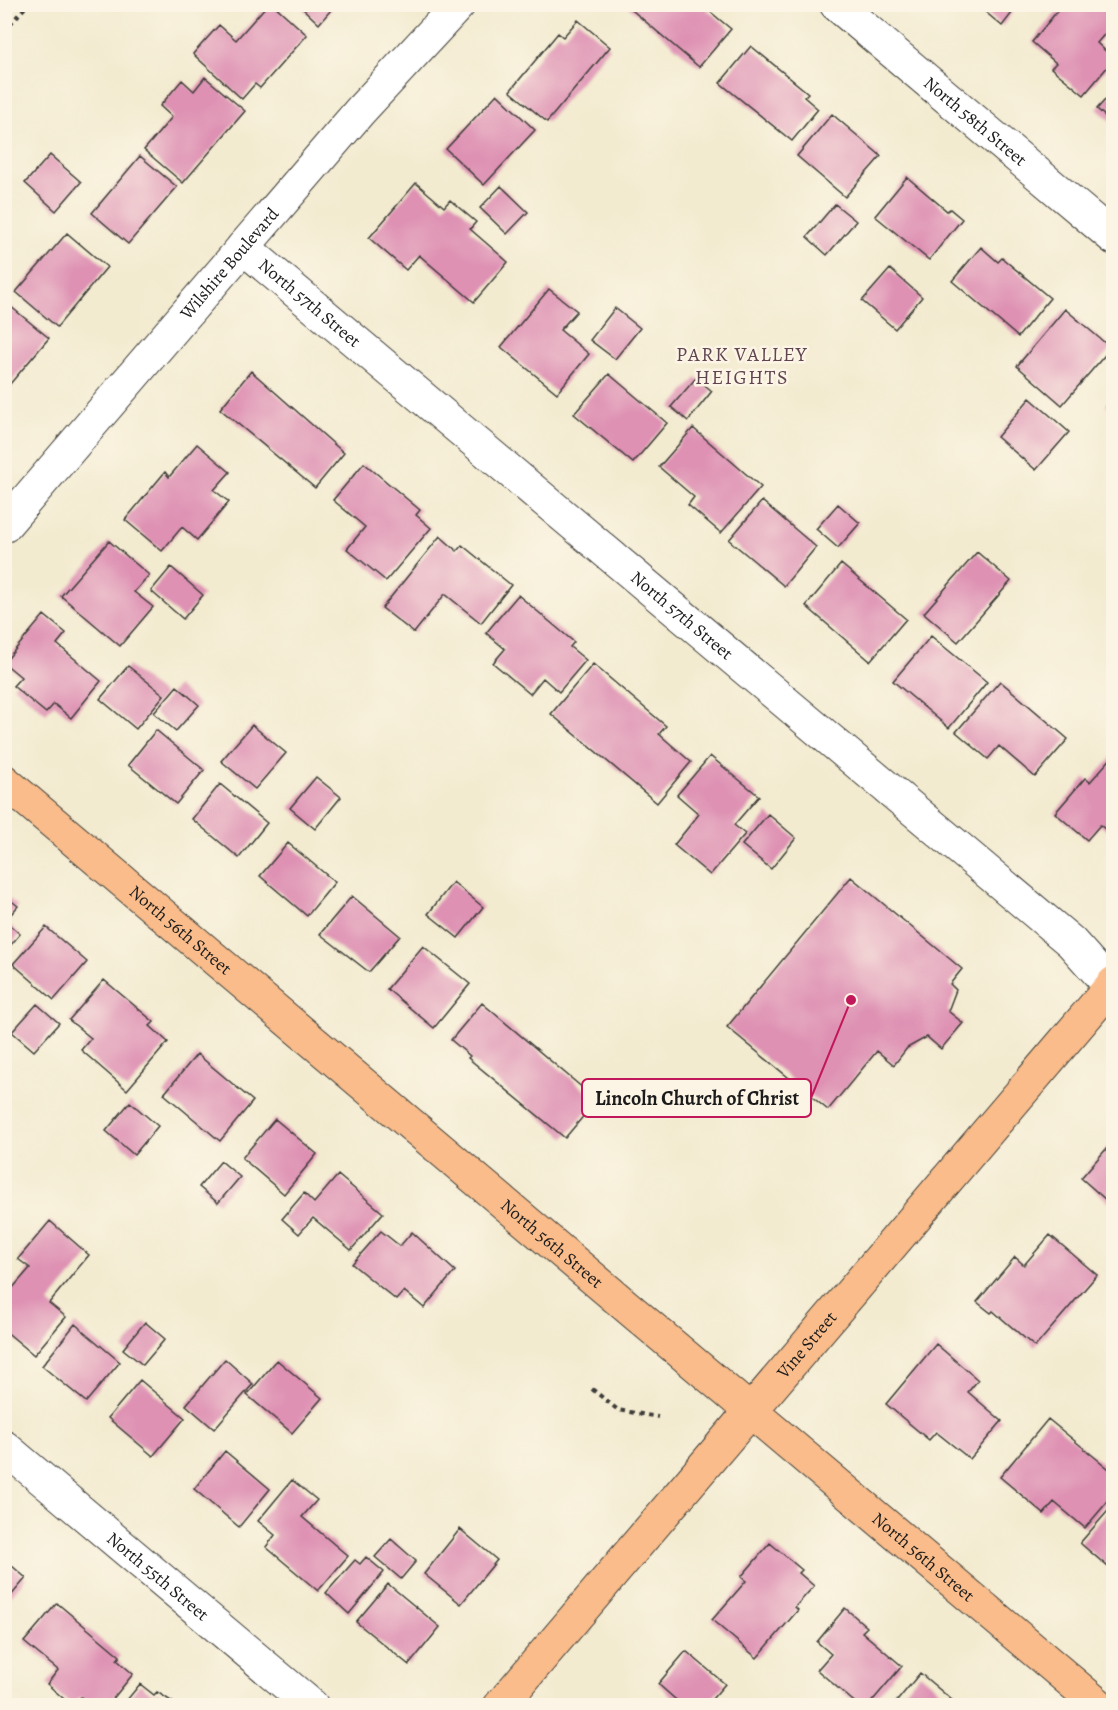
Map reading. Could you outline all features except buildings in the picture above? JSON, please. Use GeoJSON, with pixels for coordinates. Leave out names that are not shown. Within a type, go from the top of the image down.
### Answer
{"type":"FeatureCollection","features":[{"type":"Feature","properties":{"kind":"main road","name":"North 56th Street"},"geometry":{"type":"LineString","coordinates":[[4,780],[1100,1706]]}},
{"type":"Feature","properties":{"kind":"main road","name":"Vine Street"},"geometry":{"type":"LineString","coordinates":[[500,1706],[1112,986]]}},
{"type":"Feature","properties":{"kind":"street","name":"Wilshire Boulevard"},"geometry":{"type":"LineString","coordinates":[[4,526],[360,111],[459,4]]}},
{"type":"Feature","properties":{"kind":"street","name":"North 58th Street"},"geometry":{"type":"LineString","coordinates":[[836,4],[1113,238]]}},
{"type":"Feature","properties":{"kind":"street","name":"North 57th Street"},"geometry":{"type":"LineString","coordinates":[[243,247],[1071,942],[1112,986]]}},
{"type":"Feature","properties":{"kind":"street","name":"North 55th Street"},"geometry":{"type":"LineString","coordinates":[[4,1447],[312,1706]]}},
{"type":"Feature","properties":{"kind":"path"},"geometry":{"type":"LineString","coordinates":[[4,32],[28,4]]}},
{"type":"Feature","properties":{"kind":"path"},"geometry":{"type":"LineString","coordinates":[[592,1389],[618,1410],[658,1417]]}},
{"type":"Feature","properties":{"kind":"place","name":"Lincoln Church of Christ"},"geometry":{"type":"Point","coordinates":[851,1000]}},
{"type":"Feature","properties":{"kind":"district","name":"PARK VALLEY HEIGHTS"},"geometry":{"type":"Point","coordinates":[742,366]}}]}
